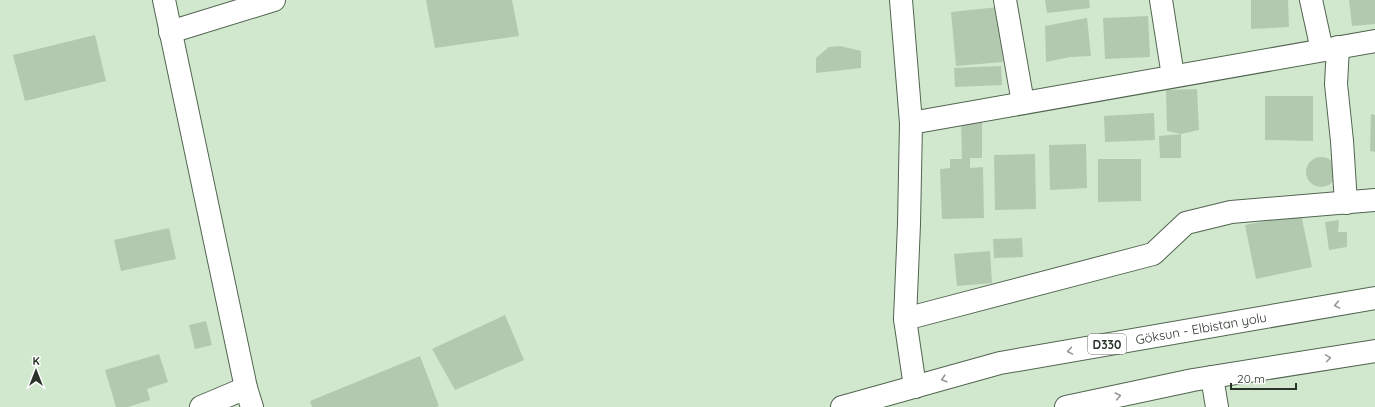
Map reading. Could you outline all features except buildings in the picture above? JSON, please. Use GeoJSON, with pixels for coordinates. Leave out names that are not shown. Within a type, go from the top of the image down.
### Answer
{"type":"FeatureCollection","features":[{"type":"Feature","properties":{"kind":"main road"},"geometry":{"type":"LineString","coordinates":[[164,0],[249,398],[201,407]]}},
{"type":"Feature","properties":{"kind":"main road"},"geometry":{"type":"LineString","coordinates":[[170,32],[274,0]]}},
{"type":"Feature","properties":{"kind":"main road"},"geometry":{"type":"LineString","coordinates":[[901,0],[912,123],[905,319],[916,387]]}},
{"type":"Feature","properties":{"kind":"main road"},"geometry":{"type":"LineString","coordinates":[[1006,0],[1023,103]]}},
{"type":"Feature","properties":{"kind":"main road"},"geometry":{"type":"LineString","coordinates":[[1161,0],[1173,76]]}},
{"type":"Feature","properties":{"kind":"main road"},"geometry":{"type":"LineString","coordinates":[[1311,0],[1330,49],[1336,84],[1342,141],[1346,203]]}},
{"type":"Feature","properties":{"kind":"main road"},"geometry":{"type":"LineString","coordinates":[[912,123],[1375,41]]}},
{"type":"Feature","properties":{"kind":"main road"},"geometry":{"type":"LineString","coordinates":[[905,319],[1153,254],[1186,223],[1231,212],[1375,200]]}},
{"type":"Feature","properties":{"kind":"main road","name":"Göksun - Elbistan yolu"},"geometry":{"type":"LineString","coordinates":[[842,407],[1000,363],[1373,295]]}},
{"type":"Feature","properties":{"kind":"main road"},"geometry":{"type":"LineString","coordinates":[[1066,407],[1212,377],[1375,351]]}},
{"type":"Feature","properties":{"kind":"main road"},"geometry":{"type":"LineString","coordinates":[[1212,377],[1217,407]]}}]}
